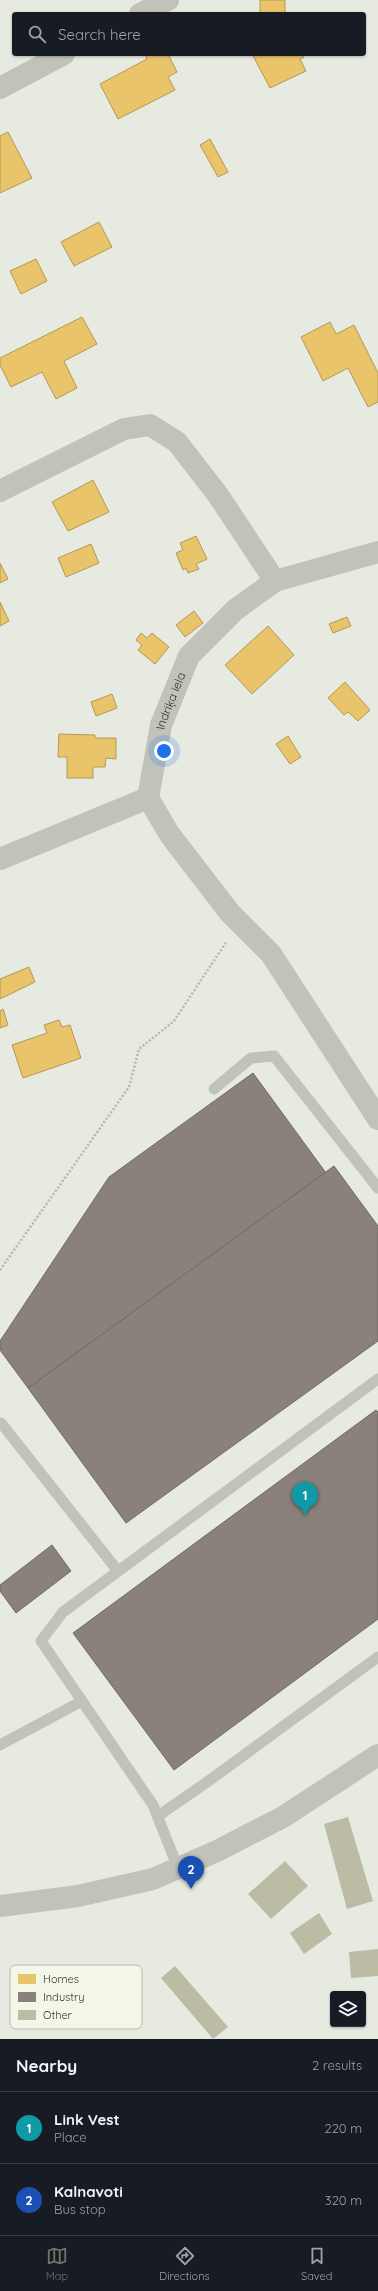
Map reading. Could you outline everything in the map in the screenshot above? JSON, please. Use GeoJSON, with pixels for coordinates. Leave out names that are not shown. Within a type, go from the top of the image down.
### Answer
{"type":"FeatureCollection","features":[{"type":"Feature","properties":{"kind":"street"},"geometry":{"type":"LineString","coordinates":[[144,12],[168,0]]}},
{"type":"Feature","properties":{"kind":"street"},"geometry":{"type":"LineString","coordinates":[[0,88],[60,56]]}},
{"type":"Feature","properties":{"kind":"street"},"geometry":{"type":"LineString","coordinates":[[0,491],[124,429],[150,425],[177,442],[218,495],[275,581]]}},
{"type":"Feature","properties":{"kind":"street","name":"Indriķa iela"},"geometry":{"type":"LineString","coordinates":[[148,798],[161,725],[189,656],[235,610],[275,581],[378,552]]}},
{"type":"Feature","properties":{"kind":"street"},"geometry":{"type":"LineString","coordinates":[[0,859],[148,798],[170,835],[239,923],[271,954],[378,1119]]}},
{"type":"Feature","properties":{"kind":"street"},"geometry":{"type":"LineString","coordinates":[[0,1906],[78,1896],[153,1879],[217,1851],[283,1817],[378,1755]]}},
{"type":"Feature","properties":{"kind":"lane"},"geometry":{"type":"LineString","coordinates":[[214,1089],[251,1058],[274,1056],[378,1188]]}},
{"type":"Feature","properties":{"kind":"lane"},"geometry":{"type":"LineString","coordinates":[[178,1868],[153,1805],[41,1641],[63,1612],[378,1379]]}},
{"type":"Feature","properties":{"kind":"lane"},"geometry":{"type":"LineString","coordinates":[[1,1422],[118,1571]]}},
{"type":"Feature","properties":{"kind":"lane"},"geometry":{"type":"LineString","coordinates":[[158,1816],[210,1780],[378,1657]]}},
{"type":"Feature","properties":{"kind":"lane"},"geometry":{"type":"LineString","coordinates":[[0,1745],[82,1701]]}},
{"type":"Feature","properties":{"kind":"path"},"geometry":{"type":"LineString","coordinates":[[0,1270],[129,1087],[139,1049],[174,1021],[239,923]]}},
{"type":"Feature","properties":{"kind":"building: Homes"},"geometry":{"type":"Polygon","coordinates":[[[260,0],[285,0],[285,12],[260,12],[260,0]]]}},
{"type":"Feature","properties":{"kind":"building: Homes"},"geometry":{"type":"Polygon","coordinates":[[[146,56],[169,56],[177,72],[168,77],[175,90],[118,119],[100,84],[147,59],[146,56]]]}},
{"type":"Feature","properties":{"kind":"building: Homes"},"geometry":{"type":"Polygon","coordinates":[[[253,56],[303,56],[300,59],[306,71],[270,88],[253,56]]]}},
{"type":"Feature","properties":{"kind":"building: Homes"},"geometry":{"type":"Polygon","coordinates":[[[8,132],[32,178],[0,193],[0,136],[8,132]]]}},
{"type":"Feature","properties":{"kind":"building: Homes"},"geometry":{"type":"Polygon","coordinates":[[[210,139],[228,172],[218,177],[200,145],[210,139]]]}},
{"type":"Feature","properties":{"kind":"building: Homes"},"geometry":{"type":"Polygon","coordinates":[[[99,222],[112,247],[74,266],[61,242],[99,222]]]}},
{"type":"Feature","properties":{"kind":"building: Homes"},"geometry":{"type":"Polygon","coordinates":[[[36,259],[47,281],[21,294],[10,271],[36,259]]]}},
{"type":"Feature","properties":{"kind":"building: Homes"},"geometry":{"type":"Polygon","coordinates":[[[82,317],[97,344],[64,361],[77,388],[56,399],[42,372],[11,387],[0,365],[0,358],[82,317]]]}},
{"type":"Feature","properties":{"kind":"building: Homes"},"geometry":{"type":"Polygon","coordinates":[[[330,322],[336,334],[354,325],[378,373],[378,402],[368,407],[348,368],[323,381],[301,337],[330,322]]]}},
{"type":"Feature","properties":{"kind":"building: Homes"},"geometry":{"type":"Polygon","coordinates":[[[93,480],[109,512],[68,531],[52,502],[93,480]]]}},
{"type":"Feature","properties":{"kind":"building: Homes"},"geometry":{"type":"Polygon","coordinates":[[[196,536],[207,559],[196,564],[199,569],[188,573],[186,568],[183,570],[176,553],[183,550],[180,543],[196,536]]]}},
{"type":"Feature","properties":{"kind":"building: Homes"},"geometry":{"type":"Polygon","coordinates":[[[91,544],[99,563],[66,577],[58,558],[91,544]]]}},
{"type":"Feature","properties":{"kind":"building: Homes"},"geometry":{"type":"Polygon","coordinates":[[[0,563],[8,579],[0,583],[0,563]]]}},
{"type":"Feature","properties":{"kind":"building: Homes"},"geometry":{"type":"Polygon","coordinates":[[[0,602],[9,621],[0,626],[0,602]]]}},
{"type":"Feature","properties":{"kind":"building: Homes"},"geometry":{"type":"Polygon","coordinates":[[[194,611],[203,623],[185,637],[176,625],[194,611]]]}},
{"type":"Feature","properties":{"kind":"building: Homes"},"geometry":{"type":"Polygon","coordinates":[[[347,617],[351,626],[333,633],[329,624],[347,617]]]}},
{"type":"Feature","properties":{"kind":"building: Homes"},"geometry":{"type":"Polygon","coordinates":[[[268,626],[294,655],[252,694],[225,665],[268,626]]]}},
{"type":"Feature","properties":{"kind":"building: Homes"},"geometry":{"type":"Polygon","coordinates":[[[141,633],[147,638],[152,633],[169,647],[155,664],[138,650],[142,645],[136,640],[141,633]]]}},
{"type":"Feature","properties":{"kind":"building: Homes"},"geometry":{"type":"Polygon","coordinates":[[[345,682],[370,710],[358,721],[348,712],[344,715],[328,698],[345,682]]]}},
{"type":"Feature","properties":{"kind":"building: Homes"},"geometry":{"type":"Polygon","coordinates":[[[112,694],[117,708],[96,716],[91,702],[112,694]]]}},
{"type":"Feature","properties":{"kind":"building: Homes"},"geometry":{"type":"Polygon","coordinates":[[[59,734],[95,735],[95,738],[116,738],[116,759],[106,758],[105,767],[93,767],[93,778],[67,778],[67,757],[58,757],[59,734]]]}},
{"type":"Feature","properties":{"kind":"building: Homes"},"geometry":{"type":"Polygon","coordinates":[[[288,736],[301,757],[290,764],[276,744],[288,736]]]}},
{"type":"Feature","properties":{"kind":"building: Homes"},"geometry":{"type":"Polygon","coordinates":[[[29,967],[35,982],[0,999],[0,979],[29,967]]]}},
{"type":"Feature","properties":{"kind":"building: Homes"},"geometry":{"type":"Polygon","coordinates":[[[3,1009],[8,1025],[0,1028],[0,1011],[3,1009]]]}},
{"type":"Feature","properties":{"kind":"building: Homes"},"geometry":{"type":"Polygon","coordinates":[[[59,1020],[62,1027],[70,1025],[81,1058],[23,1078],[12,1045],[47,1033],[44,1025],[59,1020]]]}},
{"type":"Feature","properties":{"kind":"building: Industry"},"geometry":{"type":"Polygon","coordinates":[[[253,1073],[326,1173],[28,1388],[0,1350],[0,1341],[109,1177],[253,1073]]]}},
{"type":"Feature","properties":{"kind":"building: Industry"},"geometry":{"type":"Polygon","coordinates":[[[334,1166],[378,1226],[378,1341],[126,1523],[28,1388],[334,1166]]]}},
{"type":"Feature","properties":{"kind":"building: Industry"},"geometry":{"type":"Polygon","coordinates":[[[376,1410],[378,1412],[378,1619],[174,1770],[73,1633],[376,1410]]]}},
{"type":"Feature","properties":{"kind":"building: Industry"},"geometry":{"type":"Polygon","coordinates":[[[52,1545],[71,1571],[16,1613],[0,1591],[0,1585],[52,1545]]]}},
{"type":"Feature","properties":{"kind":"building: Other"},"geometry":{"type":"Polygon","coordinates":[[[348,1817],[373,1901],[347,1909],[324,1824],[348,1817]]]}},
{"type":"Feature","properties":{"kind":"building: Other"},"geometry":{"type":"Polygon","coordinates":[[[285,1861],[308,1886],[271,1919],[248,1894],[285,1861]]]}},
{"type":"Feature","properties":{"kind":"building: Other"},"geometry":{"type":"Polygon","coordinates":[[[319,1913],[332,1934],[304,1954],[290,1933],[319,1913]]]}},
{"type":"Feature","properties":{"kind":"building: Other"},"geometry":{"type":"Polygon","coordinates":[[[378,1949],[378,1976],[351,1978],[349,1952],[378,1949]]]}},
{"type":"Feature","properties":{"kind":"building: Other"},"geometry":{"type":"Polygon","coordinates":[[[175,1966],[228,2027],[213,2039],[161,1978],[175,1966]]]}},
{"type":"Feature","properties":{"kind":"place","name":"Link Vest"},"geometry":{"type":"Point","coordinates":[305,1515]}},
{"type":"Feature","properties":{"kind":"place","name":"Kalnavoti"},"geometry":{"type":"Point","coordinates":[191,1889]}}]}
